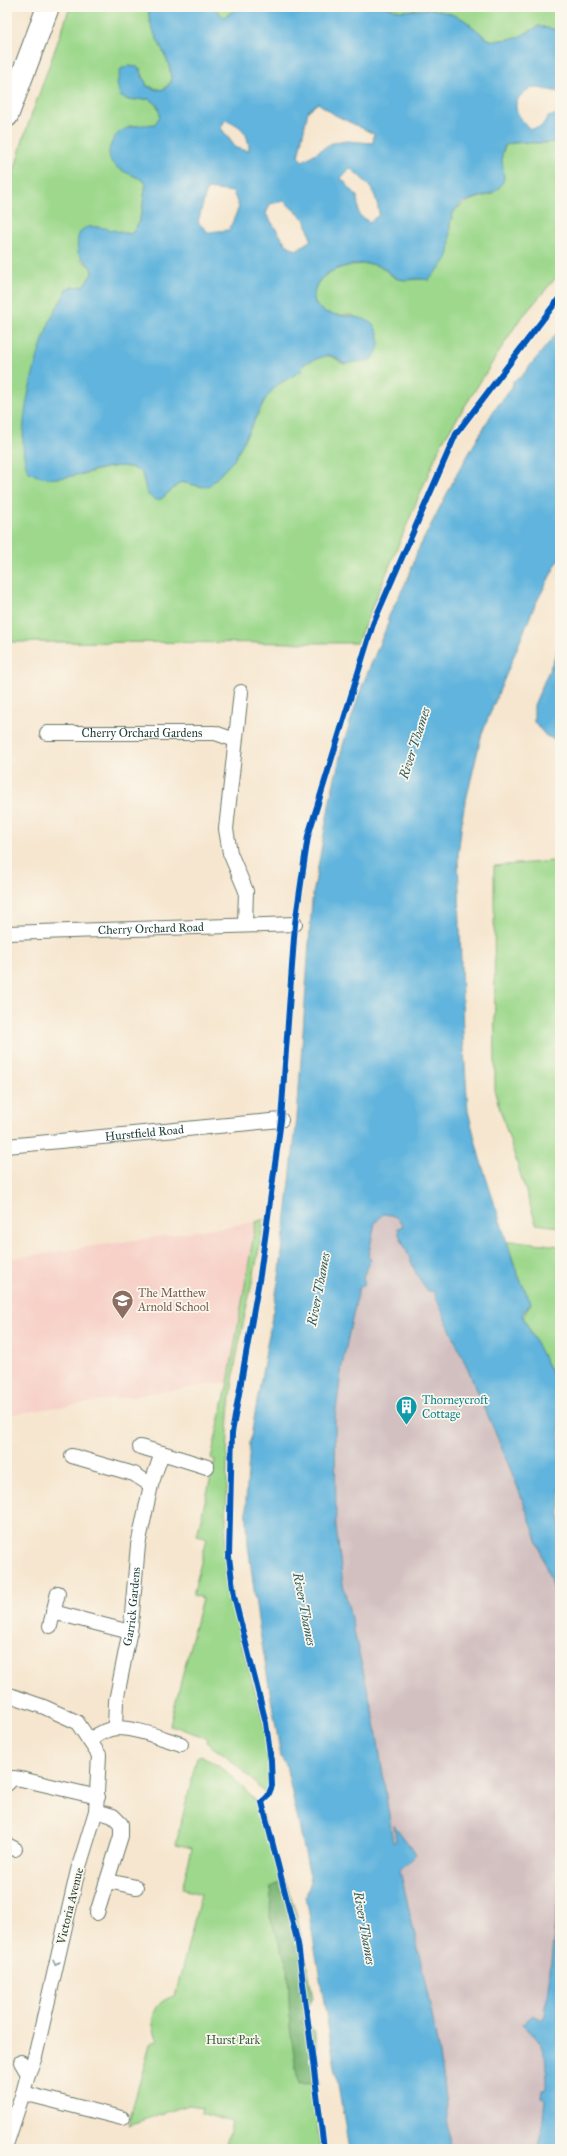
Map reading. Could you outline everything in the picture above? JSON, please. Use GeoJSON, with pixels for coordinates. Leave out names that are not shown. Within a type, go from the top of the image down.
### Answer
{"type":"FeatureCollection","features":[{"type":"Feature","properties":{"kind":"main road"},"geometry":{"type":"LineString","coordinates":[[9,106],[48,7]]}},
{"type":"Feature","properties":{"kind":"street"},"geometry":{"type":"LineString","coordinates":[[240,692],[226,829],[230,852],[246,891],[245,924]]}},
{"type":"Feature","properties":{"kind":"street","name":"Cherry Orchard Gardens"},"geometry":{"type":"LineString","coordinates":[[47,733],[215,733],[236,740]]}},
{"type":"Feature","properties":{"kind":"street","name":"Cherry Orchard Road"},"geometry":{"type":"LineString","coordinates":[[7,933],[245,924],[295,924]]}},
{"type":"Feature","properties":{"kind":"street","name":"Hurstfield Road"},"geometry":{"type":"LineString","coordinates":[[7,1146],[281,1120]]}},
{"type":"Feature","properties":{"kind":"street"},"geometry":{"type":"LineString","coordinates":[[140,1447],[207,1467]]}},
{"type":"Feature","properties":{"kind":"street","name":"Garrick Gardens"},"geometry":{"type":"LineString","coordinates":[[115,1728],[116,1701],[130,1632],[138,1545],[151,1486],[162,1453]]}},
{"type":"Feature","properties":{"kind":"street"},"geometry":{"type":"LineString","coordinates":[[72,1456],[134,1474],[151,1486]]}},
{"type":"Feature","properties":{"kind":"street"},"geometry":{"type":"LineString","coordinates":[[50,1626],[58,1593]]}},
{"type":"Feature","properties":{"kind":"street"},"geometry":{"type":"LineString","coordinates":[[53,1612],[130,1632]]}},
{"type":"Feature","properties":{"kind":"street","name":"Victoria Avenue"},"geometry":{"type":"LineString","coordinates":[[7,1694],[44,1707],[77,1722],[99,1755],[97,1804],[78,1870],[35,2057],[24,2068],[23,2093],[7,2142]]}},
{"type":"Feature","properties":{"kind":"street"},"geometry":{"type":"LineString","coordinates":[[90,1740],[100,1733],[115,1728],[128,1729],[181,1744]]}},
{"type":"Feature","properties":{"kind":"street"},"geometry":{"type":"LineString","coordinates":[[7,1784],[13,1778],[22,1779],[97,1804],[121,1824],[121,1836],[97,1913]]}},
{"type":"Feature","properties":{"kind":"street"},"geometry":{"type":"LineString","coordinates":[[108,1881],[136,1887]]}},
{"type":"Feature","properties":{"kind":"street"},"geometry":{"type":"LineString","coordinates":[[23,2093],[122,2118]]}},
{"type":"Feature","properties":{"kind":"shaded area"},"geometry":{"type":"Polygon","coordinates":[[[383,1214],[395,1215],[400,1219],[417,1275],[428,1291],[432,1291],[488,1415],[519,1491],[545,1562],[560,1620],[560,1878],[545,2016],[522,2024],[537,2037],[545,2051],[546,2090],[542,2129],[537,2149],[450,2149],[448,2116],[427,1989],[400,1870],[394,1827],[396,1842],[393,1842],[375,1722],[343,1584],[336,1526],[335,1418],[342,1366],[352,1313],[359,1286],[362,1286],[363,1277],[371,1259],[368,1258],[375,1223],[383,1214]]]}},
{"type":"Feature","properties":{"kind":"shaded area","name":"The Matthew Arnold School"},"geometry":{"type":"Polygon","coordinates":[[[256,1222],[228,1382],[7,1415],[7,1259],[256,1222]]]}},
{"type":"Feature","properties":{"kind":"green space"},"geometry":{"type":"Polygon","coordinates":[[[70,7],[149,7],[151,26],[171,72],[171,82],[162,90],[147,86],[140,68],[128,66],[121,69],[117,84],[128,100],[149,99],[158,108],[161,115],[159,121],[155,124],[146,126],[129,126],[142,180],[146,183],[140,217],[138,224],[131,234],[125,233],[81,259],[91,268],[92,274],[83,286],[67,288],[63,298],[54,311],[81,475],[104,468],[120,466],[135,469],[142,473],[147,494],[161,499],[181,482],[203,487],[265,398],[277,385],[301,371],[305,363],[320,357],[329,356],[333,357],[342,364],[353,315],[332,315],[321,310],[316,304],[314,296],[316,287],[326,274],[352,265],[374,264],[398,279],[429,280],[448,256],[450,223],[454,210],[471,200],[492,194],[504,178],[501,156],[506,145],[513,143],[547,143],[560,140],[560,273],[518,322],[441,444],[357,643],[7,642],[7,197],[24,136],[70,7]]]}},
{"type":"Feature","properties":{"kind":"green space"},"geometry":{"type":"Polygon","coordinates":[[[213,7],[236,7],[232,12],[224,17],[213,7]]]}},
{"type":"Feature","properties":{"kind":"green space"},"geometry":{"type":"Polygon","coordinates":[[[282,7],[333,7],[320,12],[301,14],[288,11],[282,7]]]}},
{"type":"Feature","properties":{"kind":"green space"},"geometry":{"type":"Polygon","coordinates":[[[385,7],[560,7],[560,31],[539,26],[517,38],[494,41],[488,39],[463,19],[431,9],[400,11],[385,7]]]}},
{"type":"Feature","properties":{"kind":"green space"},"geometry":{"type":"Polygon","coordinates":[[[560,854],[560,1227],[536,1224],[495,1093],[494,866],[553,861],[560,854]]]}},
{"type":"Feature","properties":{"kind":"green space"},"geometry":{"type":"Polygon","coordinates":[[[264,1219],[257,1261],[235,1366],[230,1401],[226,1554],[236,1619],[258,1700],[267,1743],[270,1763],[270,1781],[266,1795],[240,1767],[206,1742],[207,1738],[170,1725],[202,1598],[193,1595],[207,1538],[197,1535],[215,1460],[211,1458],[228,1382],[256,1222],[264,1219]]]}},
{"type":"Feature","properties":{"kind":"green space"},"geometry":{"type":"Polygon","coordinates":[[[517,1241],[560,1246],[560,1390],[523,1317],[531,1303],[517,1273],[507,1242],[517,1241]]]}},
{"type":"Feature","properties":{"kind":"green space","name":"Hurst Park"},"geometry":{"type":"Polygon","coordinates":[[[201,1755],[226,1771],[251,1796],[260,1809],[297,1945],[320,2149],[225,2149],[232,2122],[201,2113],[202,2107],[188,2105],[128,2125],[150,2044],[158,2040],[153,2026],[154,2013],[161,2002],[175,1996],[201,1894],[182,1889],[192,1848],[176,1844],[197,1757],[201,1755]]]}},
{"type":"Feature","properties":{"kind":"green space"},"geometry":{"type":"Polygon","coordinates":[[[285,1881],[297,1915],[313,1997],[302,2022],[315,2032],[319,2083],[298,2084],[290,2027],[288,1968],[270,1917],[271,1887],[285,1881]]]}},
{"type":"Feature","properties":{"kind":"water"},"geometry":{"type":"Polygon","coordinates":[[[149,7],[213,7],[224,17],[232,12],[236,7],[282,7],[290,13],[305,14],[318,13],[333,7],[385,7],[400,11],[431,9],[449,13],[463,19],[488,39],[494,41],[517,38],[539,26],[560,31],[560,92],[532,87],[520,97],[516,106],[520,117],[530,129],[541,127],[548,117],[560,113],[560,140],[547,143],[519,142],[505,145],[502,156],[504,180],[502,184],[492,193],[465,202],[455,210],[450,221],[450,245],[448,256],[429,280],[399,279],[382,267],[371,264],[363,264],[335,270],[327,274],[316,286],[314,301],[317,306],[332,314],[361,318],[370,322],[376,329],[379,345],[371,360],[344,364],[335,357],[328,355],[305,363],[301,371],[277,385],[266,398],[234,460],[210,485],[203,487],[181,482],[161,499],[155,500],[147,494],[142,473],[130,467],[117,466],[56,478],[41,477],[28,471],[24,456],[23,438],[24,418],[32,377],[49,323],[67,288],[83,286],[92,274],[91,268],[78,253],[78,240],[81,232],[86,228],[94,227],[131,234],[138,224],[146,183],[117,168],[110,159],[109,152],[113,140],[117,134],[134,126],[155,124],[160,116],[158,106],[149,99],[128,100],[120,96],[117,84],[121,69],[128,66],[138,67],[147,86],[157,90],[165,89],[171,82],[171,72],[168,63],[151,26],[149,7]],[[318,103],[308,111],[298,157],[303,161],[332,143],[347,141],[373,143],[374,134],[335,115],[318,103]],[[225,120],[221,128],[236,148],[249,151],[248,139],[240,127],[225,120]],[[350,168],[341,178],[357,196],[359,215],[369,222],[379,215],[374,194],[362,178],[350,168]],[[207,189],[198,222],[208,232],[229,230],[239,207],[233,192],[207,189]],[[284,201],[270,204],[266,214],[286,244],[296,250],[311,240],[306,221],[284,201]]]}},
{"type":"Feature","properties":{"kind":"water","name":"River Thames"},"geometry":{"type":"Polygon","coordinates":[[[560,329],[560,557],[534,607],[482,733],[463,813],[458,855],[463,1035],[468,1111],[480,1159],[517,1273],[531,1303],[522,1315],[560,1390],[560,1620],[549,1575],[532,1526],[506,1458],[477,1391],[433,1291],[428,1291],[417,1275],[399,1234],[398,1228],[403,1226],[395,1217],[383,1214],[375,1223],[368,1257],[371,1259],[363,1277],[365,1284],[359,1287],[342,1366],[335,1418],[336,1526],[343,1584],[375,1722],[393,1842],[396,1842],[394,1825],[416,1854],[400,1870],[431,2009],[443,2079],[450,2149],[349,2149],[306,1896],[311,1881],[286,1765],[281,1757],[258,1620],[248,1544],[246,1500],[250,1442],[280,1271],[297,1118],[312,900],[331,795],[343,745],[360,691],[389,621],[387,620],[409,576],[417,552],[457,474],[494,410],[512,388],[513,381],[521,377],[560,329]]]}},
{"type":"Feature","properties":{"kind":"water"},"geometry":{"type":"Polygon","coordinates":[[[560,645],[560,741],[546,736],[534,722],[534,705],[560,645]]]}},
{"type":"Feature","properties":{"kind":"water"},"geometry":{"type":"Polygon","coordinates":[[[560,1878],[560,2149],[537,2149],[542,2129],[545,2099],[542,2097],[543,2090],[546,2089],[545,2059],[542,2046],[531,2032],[522,2024],[532,2015],[541,2019],[545,2016],[560,1878]]]}},
{"type":"Feature","properties":{"kind":"cycle path"},"geometry":{"type":"LineString","coordinates":[[324,2149],[298,1944],[262,1802],[268,1796],[272,1786],[271,1761],[266,1723],[234,1596],[229,1557],[232,1433],[260,1275],[281,1120],[295,924],[308,836],[373,624],[456,434],[560,297]]}},
{"type":"Feature","properties":{"kind":"place","name":"The Matthew Arnold School"},"geometry":{"type":"Point","coordinates":[123,1320]}},
{"type":"Feature","properties":{"kind":"place","name":"Thorneycroft Cottage"},"geometry":{"type":"Point","coordinates":[406,1426]}}]}
